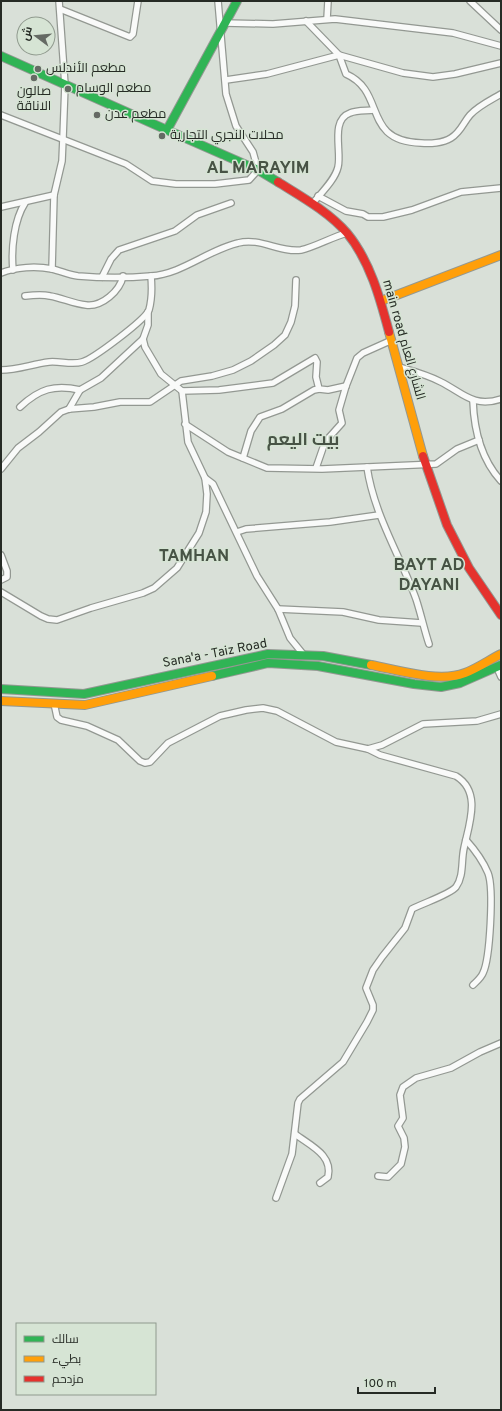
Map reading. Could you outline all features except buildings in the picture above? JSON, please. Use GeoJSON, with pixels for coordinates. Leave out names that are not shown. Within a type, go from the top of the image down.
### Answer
{"type":"FeatureCollection","features":[{"type":"Feature","properties":{"kind":"main road"},"geometry":{"type":"LineString","coordinates":[[167,130],[237,1]]}},
{"type":"Feature","properties":{"kind":"main road","name":"main road الشارع العام"},"geometry":{"type":"LineString","coordinates":[[1,56],[258,170],[316,200],[346,233],[363,257],[381,300],[426,465],[447,525],[469,568],[501,614]]}},
{"type":"Feature","properties":{"kind":"main road"},"geometry":{"type":"LineString","coordinates":[[381,300],[501,255]]}},
{"type":"Feature","properties":{"kind":"main road","name":"Sana'a - Taiz Road"},"geometry":{"type":"LineString","coordinates":[[1,689],[84,694],[268,654],[303,654],[419,674],[447,677],[465,673],[501,654]]}},
{"type":"Feature","properties":{"kind":"main road"},"geometry":{"type":"LineString","coordinates":[[302,665],[303,654]]}},
{"type":"Feature","properties":{"kind":"main road","name":"Sana'a - Taiz Road"},"geometry":{"type":"LineString","coordinates":[[1,701],[85,705],[268,663],[302,665],[414,684],[442,687],[460,683],[499,666]]}},
{"type":"Feature","properties":{"kind":"street"},"geometry":{"type":"LineString","coordinates":[[52,269],[54,195],[62,161],[64,138],[65,85],[59,1]]}},
{"type":"Feature","properties":{"kind":"street"},"geometry":{"type":"LineString","coordinates":[[60,9],[130,38],[133,34],[138,1]]}},
{"type":"Feature","properties":{"kind":"street"},"geometry":{"type":"LineString","coordinates":[[1,115],[64,138],[126,164],[152,181],[176,184],[215,184],[249,180],[258,170],[253,152],[243,139],[230,111],[226,94],[223,27],[218,1]]}},
{"type":"Feature","properties":{"kind":"street"},"geometry":{"type":"LineString","coordinates":[[327,19],[328,1]]}},
{"type":"Feature","properties":{"kind":"street"},"geometry":{"type":"LineString","coordinates":[[470,1],[501,30]]}},
{"type":"Feature","properties":{"kind":"street"},"geometry":{"type":"LineString","coordinates":[[223,27],[327,19],[453,33],[501,46]]}},
{"type":"Feature","properties":{"kind":"street"},"geometry":{"type":"LineString","coordinates":[[306,21],[340,55],[346,74],[360,82],[366,90],[382,126],[389,135],[413,143],[448,140],[456,135],[471,114],[501,94]]}},
{"type":"Feature","properties":{"kind":"street"},"geometry":{"type":"LineString","coordinates":[[226,80],[261,76],[340,55],[403,73],[433,77],[455,74],[501,62]]}},
{"type":"Feature","properties":{"kind":"street"},"geometry":{"type":"LineString","coordinates":[[374,110],[348,113],[344,118],[338,131],[338,168],[316,200],[368,217],[383,217],[412,210],[461,192],[501,188]]}},
{"type":"Feature","properties":{"kind":"street"},"geometry":{"type":"LineString","coordinates":[[1,207],[25,203],[54,195]]}},
{"type":"Feature","properties":{"kind":"street"},"geometry":{"type":"LineString","coordinates":[[102,277],[111,259],[119,250],[175,231],[197,215],[231,202]]}},
{"type":"Feature","properties":{"kind":"street"},"geometry":{"type":"LineString","coordinates":[[12,270],[13,246],[17,222],[21,208],[25,203]]}},
{"type":"Feature","properties":{"kind":"street"},"geometry":{"type":"LineString","coordinates":[[1,273],[12,270],[52,269],[78,276],[151,276],[175,271],[202,257],[239,242],[254,242],[301,250],[346,233]]}},
{"type":"Feature","properties":{"kind":"street"},"geometry":{"type":"LineString","coordinates":[[25,296],[51,296],[79,304],[92,305],[113,294],[118,288],[123,276]]}},
{"type":"Feature","properties":{"kind":"street"},"geometry":{"type":"LineString","coordinates":[[69,409],[80,390],[101,378],[143,339],[148,326],[148,312],[152,289],[151,276]]}},
{"type":"Feature","properties":{"kind":"street"},"geometry":{"type":"LineString","coordinates":[[1,468],[18,448],[40,432],[61,412],[69,409],[132,401],[150,402],[174,384],[233,370],[274,345],[285,335],[291,322],[295,306],[296,280]]}},
{"type":"Feature","properties":{"kind":"street"},"geometry":{"type":"LineString","coordinates":[[1,370],[17,370],[47,362],[84,361],[117,341],[148,312]]}},
{"type":"Feature","properties":{"kind":"street"},"geometry":{"type":"LineString","coordinates":[[143,339],[145,347],[156,368],[165,379],[182,391],[219,390],[273,383],[315,358],[317,362],[316,377],[319,389]]}},
{"type":"Feature","properties":{"kind":"street"},"geometry":{"type":"LineString","coordinates":[[316,468],[325,442],[342,423],[339,410],[354,364],[360,354],[392,340]]}},
{"type":"Feature","properties":{"kind":"street"},"geometry":{"type":"LineString","coordinates":[[399,367],[432,378],[473,401],[486,402],[501,399]]}},
{"type":"Feature","properties":{"kind":"street"},"geometry":{"type":"LineString","coordinates":[[243,458],[251,431],[260,417],[282,409],[314,390],[328,390],[346,386]]}},
{"type":"Feature","properties":{"kind":"street"},"geometry":{"type":"LineString","coordinates":[[20,407],[32,395],[49,389],[67,388],[80,390]]}},
{"type":"Feature","properties":{"kind":"street"},"geometry":{"type":"LineString","coordinates":[[1,592],[41,616],[48,619],[57,620],[91,608],[143,593],[154,588],[177,568],[199,533],[206,512],[207,494],[205,478],[192,454],[185,424],[182,391]]}},
{"type":"Feature","properties":{"kind":"street"},"geometry":{"type":"LineString","coordinates":[[473,401],[479,440],[485,458],[501,481]]}},
{"type":"Feature","properties":{"kind":"street"},"geometry":{"type":"LineString","coordinates":[[185,424],[206,439],[243,458],[267,468],[367,467],[436,464],[457,449],[479,440]]}},
{"type":"Feature","properties":{"kind":"street"},"geometry":{"type":"LineString","coordinates":[[367,467],[370,484],[379,515],[415,597],[429,644]]}},
{"type":"Feature","properties":{"kind":"street"},"geometry":{"type":"LineString","coordinates":[[205,478],[214,484],[257,576],[278,609],[285,629],[303,654]]}},
{"type":"Feature","properties":{"kind":"street"},"geometry":{"type":"LineString","coordinates":[[237,532],[246,529],[330,522],[379,515]]}},
{"type":"Feature","properties":{"kind":"street"},"geometry":{"type":"LineString","coordinates":[[1,555],[8,571],[7,577],[1,580]]}},
{"type":"Feature","properties":{"kind":"street"},"geometry":{"type":"LineString","coordinates":[[278,609],[343,612],[379,620],[422,623]]}},
{"type":"Feature","properties":{"kind":"street"},"geometry":{"type":"LineString","coordinates":[[499,666],[501,677]]}},
{"type":"Feature","properties":{"kind":"street"},"geometry":{"type":"LineString","coordinates":[[54,703],[57,717],[61,720],[101,731],[118,740],[135,757],[145,763],[150,762],[156,757],[168,743],[220,716],[263,708],[277,711],[336,742],[368,749],[380,755],[456,776],[465,782],[471,799],[472,810],[459,880],[455,888],[412,909],[405,928],[373,970],[366,988],[373,1005],[367,1022],[343,1062],[300,1099],[296,1119],[296,1134],[288,1166],[276,1198]]}},
{"type":"Feature","properties":{"kind":"street"},"geometry":{"type":"LineString","coordinates":[[368,749],[382,745],[423,724],[477,721],[501,714]]}},
{"type":"Feature","properties":{"kind":"street"},"geometry":{"type":"LineString","coordinates":[[466,840],[483,863],[488,874],[491,888],[490,939],[483,973],[473,985]]}},
{"type":"Feature","properties":{"kind":"street"},"geometry":{"type":"LineString","coordinates":[[378,1176],[388,1177],[401,1164],[405,1142],[398,1126],[403,1118],[400,1095],[403,1087],[416,1078],[451,1068],[480,1052],[501,1043]]}},
{"type":"Feature","properties":{"kind":"street"},"geometry":{"type":"LineString","coordinates":[[296,1134],[323,1154],[328,1163],[328,1178],[320,1183]]}},
{"type":"Feature","properties":{"kind":"traffic: fast"},"geometry":{"type":"LineString","coordinates":[[237,1],[167,130],[258,170],[278,182]]}},
{"type":"Feature","properties":{"kind":"traffic: fast"},"geometry":{"type":"LineString","coordinates":[[1,56],[167,130]]}},
{"type":"Feature","properties":{"kind":"traffic: fast"},"geometry":{"type":"LineString","coordinates":[[1,689],[84,694],[268,654],[323,656],[371,665]]}},
{"type":"Feature","properties":{"kind":"traffic: fast"},"geometry":{"type":"LineString","coordinates":[[212,676],[268,663],[318,666],[414,684],[441,687],[460,683],[501,665]]}},
{"type":"Feature","properties":{"kind":"traffic: slow"},"geometry":{"type":"LineString","coordinates":[[381,301],[501,255]]}},
{"type":"Feature","properties":{"kind":"traffic: slow"},"geometry":{"type":"LineString","coordinates":[[389,332],[423,456]]}},
{"type":"Feature","properties":{"kind":"traffic: slow"},"geometry":{"type":"LineString","coordinates":[[371,665],[418,675],[443,677],[455,676],[470,671],[501,654]]}},
{"type":"Feature","properties":{"kind":"traffic: slow"},"geometry":{"type":"LineString","coordinates":[[1,701],[85,705],[212,676]]}},
{"type":"Feature","properties":{"kind":"traffic: jam"},"geometry":{"type":"LineString","coordinates":[[278,182],[324,212],[347,233],[355,244],[368,268],[378,293],[389,332]]}},
{"type":"Feature","properties":{"kind":"traffic: jam"},"geometry":{"type":"LineString","coordinates":[[423,456],[447,525],[469,568],[501,615]]}},
{"type":"Feature","properties":{"kind":"place","name":"مطعم الأندلس"},"geometry":{"type":"Point","coordinates":[38,69]}},
{"type":"Feature","properties":{"kind":"place","name":"صالون الاناقة"},"geometry":{"type":"Point","coordinates":[34,78]}},
{"type":"Feature","properties":{"kind":"place","name":"مطعم الوسام"},"geometry":{"type":"Point","coordinates":[68,89]}},
{"type":"Feature","properties":{"kind":"place","name":"مطعم عدن"},"geometry":{"type":"Point","coordinates":[97,115]}},
{"type":"Feature","properties":{"kind":"place","name":"محلات النجري التجارية"},"geometry":{"type":"Point","coordinates":[162,136]}},
{"type":"Feature","properties":{"kind":"district","name":"AL MARAYIM"},"geometry":{"type":"Point","coordinates":[258,169]}},
{"type":"Feature","properties":{"kind":"district","name":"بيت اليعم"},"geometry":{"type":"Point","coordinates":[303,441]}},
{"type":"Feature","properties":{"kind":"district","name":"TAMHAN"},"geometry":{"type":"Point","coordinates":[194,557]}},
{"type":"Feature","properties":{"kind":"district","name":"BAYT AD DAYANI"},"geometry":{"type":"Point","coordinates":[429,576]}}]}
